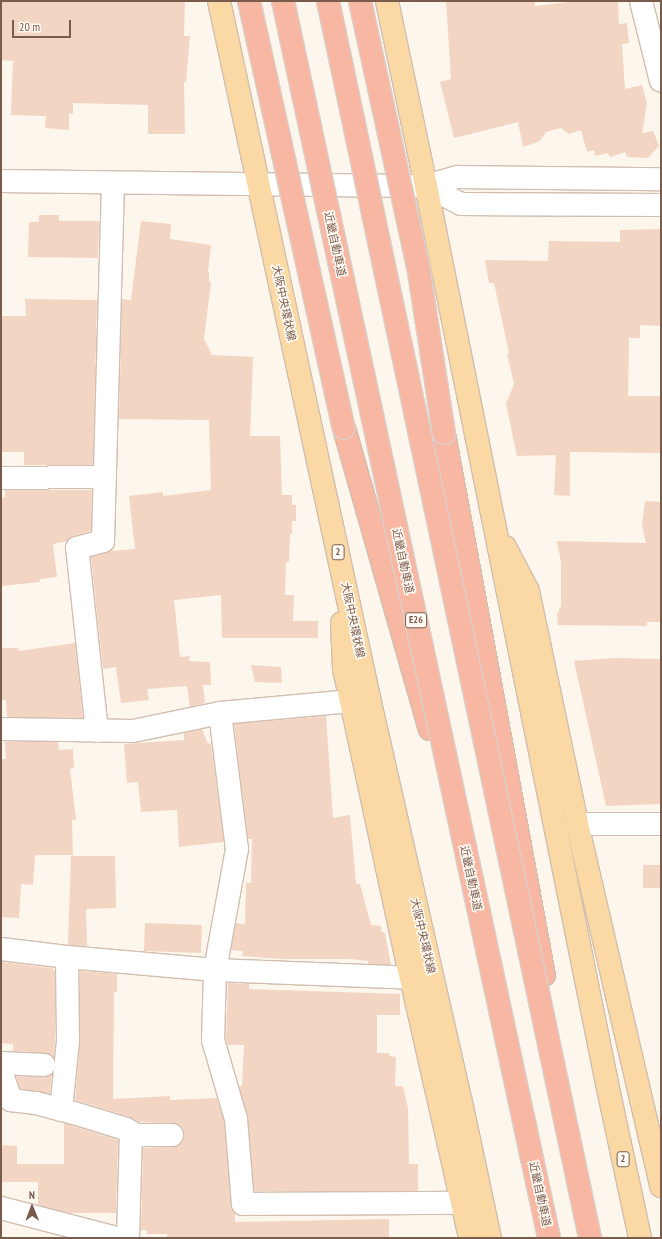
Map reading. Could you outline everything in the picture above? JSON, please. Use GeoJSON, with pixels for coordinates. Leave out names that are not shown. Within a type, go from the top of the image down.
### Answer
{"type":"FeatureCollection","features":[{"type":"Feature","properties":{"kind":"highway"},"geometry":{"type":"LineString","coordinates":[[249,1],[344,428],[465,851]]}},
{"type":"Feature","properties":{"kind":"highway","name":"近畿自動車道"},"geometry":{"type":"LineString","coordinates":[[283,1],[549,1238]]}},
{"type":"Feature","properties":{"kind":"highway"},"geometry":{"type":"LineString","coordinates":[[328,1],[590,1238]]}},
{"type":"Feature","properties":{"kind":"highway"},"geometry":{"type":"LineString","coordinates":[[360,1],[419,272],[444,433],[541,957],[560,1100]]}},
{"type":"Feature","properties":{"kind":"main road","name":"大阪中央環状線"},"geometry":{"type":"LineString","coordinates":[[219,1],[371,706],[461,1102],[490,1238]]}},
{"type":"Feature","properties":{"kind":"main road","name":"2"},"geometry":{"type":"LineString","coordinates":[[387,1],[426,186],[606,1079],[640,1238]]}},
{"type":"Feature","properties":{"kind":"main road"},"geometry":{"type":"LineString","coordinates":[[493,523],[528,590],[577,824],[661,1186]]}},
{"type":"Feature","properties":{"kind":"main road"},"geometry":{"type":"LineString","coordinates":[[340,557],[344,669],[411,978],[470,1238]]}},
{"type":"Feature","properties":{"kind":"street"},"geometry":{"type":"LineString","coordinates":[[641,1],[661,80]]}},
{"type":"Feature","properties":{"kind":"street"},"geometry":{"type":"LineString","coordinates":[[1,181],[426,186],[458,177],[661,179]]}},
{"type":"Feature","properties":{"kind":"street"},"geometry":{"type":"LineString","coordinates":[[97,731],[77,548],[103,541],[113,183]]}},
{"type":"Feature","properties":{"kind":"street"},"geometry":{"type":"LineString","coordinates":[[426,186],[461,204],[661,205]]}},
{"type":"Feature","properties":{"kind":"street"},"geometry":{"type":"LineString","coordinates":[[1,478],[105,477]]}},
{"type":"Feature","properties":{"kind":"street"},"geometry":{"type":"LineString","coordinates":[[1,729],[132,731],[220,713],[351,701]]}},
{"type":"Feature","properties":{"kind":"street"},"geometry":{"type":"LineString","coordinates":[[220,713],[237,849],[215,970],[213,1040],[236,1119],[243,1204],[461,1203]]}},
{"type":"Feature","properties":{"kind":"street"},"geometry":{"type":"LineString","coordinates":[[577,824],[661,824]]}},
{"type":"Feature","properties":{"kind":"street"},"geometry":{"type":"LineString","coordinates":[[1,949],[67,957],[215,970],[411,978]]}},
{"type":"Feature","properties":{"kind":"street"},"geometry":{"type":"LineString","coordinates":[[61,1110],[68,1041],[67,957]]}},
{"type":"Feature","properties":{"kind":"street"},"geometry":{"type":"LineString","coordinates":[[1,1063],[44,1065]]}},
{"type":"Feature","properties":{"kind":"street"},"geometry":{"type":"LineString","coordinates":[[1,1071],[11,1100],[36,1103],[131,1132],[136,1135],[172,1135]]}},
{"type":"Feature","properties":{"kind":"street"},"geometry":{"type":"LineString","coordinates":[[128,1238],[131,1132]]}},
{"type":"Feature","properties":{"kind":"street"},"geometry":{"type":"LineString","coordinates":[[1,1208],[116,1238]]}},
{"type":"Feature","properties":{"kind":"building"},"geometry":{"type":"Polygon","coordinates":[[[1,1],[185,1],[184,36],[190,36],[186,82],[184,82],[185,134],[148,134],[148,105],[73,103],[73,114],[69,114],[69,130],[45,128],[46,116],[11,115],[13,61],[1,60],[1,1]]]}},
{"type":"Feature","properties":{"kind":"building"},"geometry":{"type":"Polygon","coordinates":[[[446,1],[535,1],[535,6],[578,1],[618,1],[619,24],[627,23],[629,43],[622,44],[625,89],[642,85],[647,103],[642,133],[653,131],[659,146],[648,158],[627,157],[625,152],[610,157],[608,153],[595,156],[594,150],[587,152],[581,130],[569,134],[561,128],[546,132],[540,141],[523,147],[518,122],[454,138],[440,82],[451,79],[446,1]]]}},
{"type":"Feature","properties":{"kind":"building"},"geometry":{"type":"Polygon","coordinates":[[[39,215],[59,215],[59,221],[99,221],[98,258],[28,257],[29,222],[39,222],[39,215]]]}},
{"type":"Feature","properties":{"kind":"building"},"geometry":{"type":"Polygon","coordinates":[[[141,221],[171,224],[170,239],[211,245],[208,272],[209,282],[211,282],[204,339],[212,355],[253,357],[250,436],[280,436],[282,495],[292,495],[292,505],[296,505],[296,521],[292,521],[292,534],[290,534],[289,562],[286,562],[285,595],[294,595],[293,621],[318,621],[318,638],[222,638],[221,595],[174,600],[180,657],[190,656],[189,661],[210,662],[211,685],[203,685],[205,703],[190,707],[187,686],[147,689],[149,700],[121,703],[116,667],[103,669],[91,557],[109,551],[135,549],[129,496],[163,492],[163,496],[211,490],[209,420],[119,419],[122,299],[131,300],[141,221]]]}},
{"type":"Feature","properties":{"kind":"building"},"geometry":{"type":"Polygon","coordinates":[[[661,229],[661,326],[640,325],[640,338],[629,338],[628,396],[661,396],[661,453],[570,452],[570,496],[554,495],[556,455],[517,456],[506,404],[514,384],[507,354],[509,353],[494,283],[489,283],[485,260],[548,261],[549,241],[620,242],[620,230],[661,229]]]}},
{"type":"Feature","properties":{"kind":"building"},"geometry":{"type":"Polygon","coordinates":[[[25,299],[97,300],[93,465],[24,465],[24,452],[1,452],[1,316],[26,316],[25,299]]]}},
{"type":"Feature","properties":{"kind":"building"},"geometry":{"type":"Polygon","coordinates":[[[5,490],[92,490],[91,531],[73,536],[67,541],[53,544],[57,577],[40,579],[40,582],[1,586],[1,498],[5,497],[5,490]]]}},
{"type":"Feature","properties":{"kind":"building"},"geometry":{"type":"Polygon","coordinates":[[[645,501],[661,502],[661,622],[647,622],[647,626],[558,625],[557,614],[561,606],[561,562],[557,541],[646,543],[642,525],[645,501]]]}},
{"type":"Feature","properties":{"kind":"building"},"geometry":{"type":"Polygon","coordinates":[[[75,643],[83,718],[7,717],[6,700],[1,700],[1,648],[18,648],[19,651],[75,643]]]}},
{"type":"Feature","properties":{"kind":"building"},"geometry":{"type":"Polygon","coordinates":[[[613,658],[661,659],[661,804],[606,806],[574,661],[613,658]]]}},
{"type":"Feature","properties":{"kind":"building"},"geometry":{"type":"Polygon","coordinates":[[[251,665],[281,667],[282,683],[255,682],[251,665]]]}},
{"type":"Feature","properties":{"kind":"building"},"geometry":{"type":"Polygon","coordinates":[[[326,716],[333,818],[350,815],[356,884],[360,884],[371,925],[381,926],[381,931],[385,933],[391,965],[368,964],[368,961],[350,959],[281,959],[242,956],[243,951],[231,950],[236,923],[245,924],[246,883],[251,883],[252,839],[248,839],[234,724],[326,716]]]}},
{"type":"Feature","properties":{"kind":"building"},"geometry":{"type":"Polygon","coordinates":[[[202,729],[208,744],[211,743],[224,842],[179,847],[177,810],[141,812],[138,782],[127,783],[124,744],[184,740],[184,733],[202,729]]]}},
{"type":"Feature","properties":{"kind":"building"},"geometry":{"type":"Polygon","coordinates":[[[5,742],[58,742],[59,750],[73,749],[74,768],[70,769],[76,820],[72,820],[73,855],[35,855],[33,885],[21,884],[19,918],[1,917],[1,759],[6,759],[5,742]]]}},
{"type":"Feature","properties":{"kind":"building"},"geometry":{"type":"Polygon","coordinates":[[[71,856],[115,856],[116,908],[86,909],[87,946],[68,945],[71,856]]]}},
{"type":"Feature","properties":{"kind":"building"},"geometry":{"type":"Polygon","coordinates":[[[643,865],[661,865],[661,888],[643,888],[643,865]]]}},
{"type":"Feature","properties":{"kind":"building"},"geometry":{"type":"Polygon","coordinates":[[[145,923],[202,925],[201,953],[144,951],[145,923]]]}},
{"type":"Feature","properties":{"kind":"building"},"geometry":{"type":"Polygon","coordinates":[[[1,962],[52,968],[55,971],[54,1058],[45,1053],[13,1051],[13,1044],[1,1043],[1,962]]]}},
{"type":"Feature","properties":{"kind":"building"},"geometry":{"type":"Polygon","coordinates":[[[80,971],[117,974],[117,992],[114,992],[113,1099],[170,1096],[170,1100],[217,1098],[224,1121],[231,1205],[235,1213],[235,1222],[389,1219],[389,1238],[167,1238],[167,1234],[147,1234],[147,1230],[141,1230],[143,1148],[178,1146],[183,1141],[183,1128],[178,1124],[139,1122],[130,1117],[75,1100],[80,1041],[80,971]]]}},
{"type":"Feature","properties":{"kind":"building"},"geometry":{"type":"Polygon","coordinates":[[[228,983],[249,984],[249,989],[400,994],[400,1015],[377,1015],[377,1053],[389,1053],[390,1056],[396,1057],[395,1086],[403,1086],[408,1108],[409,1164],[418,1164],[418,1191],[254,1191],[248,1118],[239,1086],[242,1086],[244,1045],[227,1045],[226,1038],[228,983]]]}},
{"type":"Feature","properties":{"kind":"building"},"geometry":{"type":"Polygon","coordinates":[[[52,1074],[50,1094],[20,1089],[16,1076],[43,1077],[52,1074]]]}},
{"type":"Feature","properties":{"kind":"building"},"geometry":{"type":"Polygon","coordinates":[[[64,1123],[118,1140],[116,1213],[70,1213],[38,1205],[38,1182],[1,1182],[1,1145],[17,1146],[17,1164],[64,1164],[64,1123]]]}}]}
